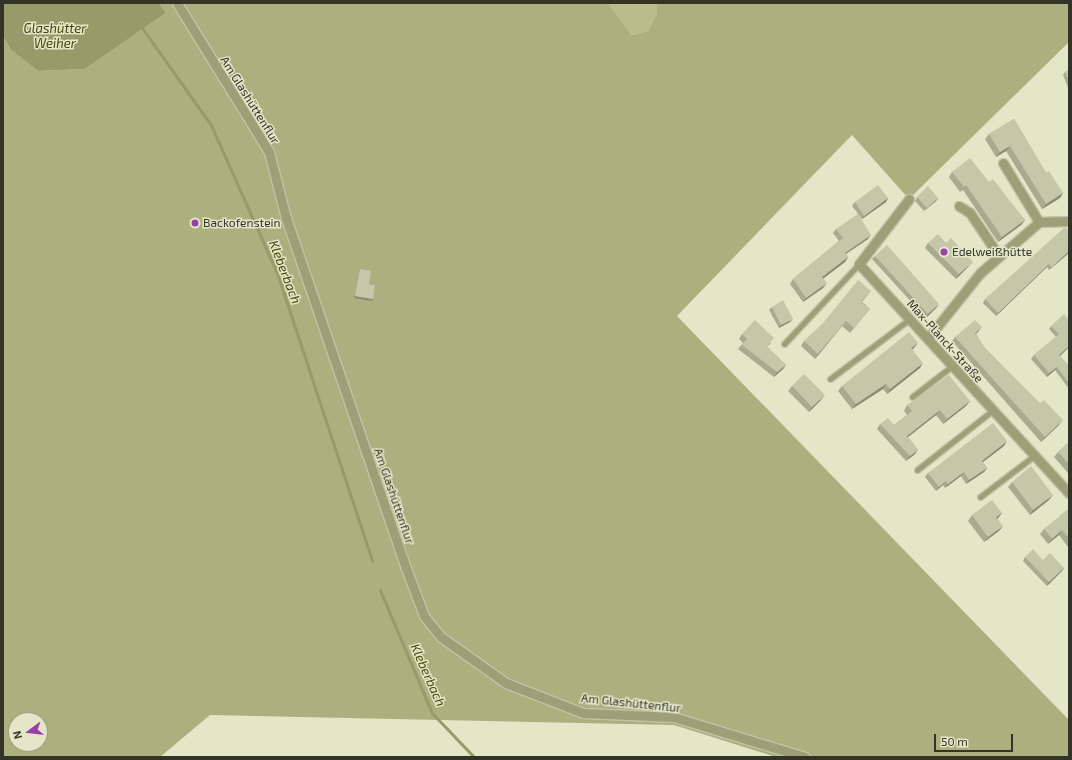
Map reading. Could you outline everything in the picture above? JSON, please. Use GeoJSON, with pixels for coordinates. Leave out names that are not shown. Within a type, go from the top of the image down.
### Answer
{"type":"FeatureCollection","features":[{"type":"Feature","properties":{"kind":"street","name":"Am Glashüttenflur"},"geometry":{"type":"LineString","coordinates":[[177,3],[269,152],[286,218],[406,568],[424,616],[441,637],[506,683],[583,713],[674,717],[804,757]]}},
{"type":"Feature","properties":{"kind":"street"},"geometry":{"type":"LineString","coordinates":[[1003,163],[1039,222]]}},
{"type":"Feature","properties":{"kind":"street"},"geometry":{"type":"LineString","coordinates":[[859,264],[909,199]]}},
{"type":"Feature","properties":{"kind":"street"},"geometry":{"type":"LineString","coordinates":[[959,206],[970,213],[1000,256]]}},
{"type":"Feature","properties":{"kind":"street"},"geometry":{"type":"LineString","coordinates":[[928,338],[980,273],[1039,222],[1069,221]]}},
{"type":"Feature","properties":{"kind":"street","name":"Max-Planck-Straße"},"geometry":{"type":"LineString","coordinates":[[859,264],[928,338],[951,367],[1069,493]]}},
{"type":"Feature","properties":{"kind":"lane"},"geometry":{"type":"LineString","coordinates":[[784,344],[859,264]]}},
{"type":"Feature","properties":{"kind":"lane"},"geometry":{"type":"LineString","coordinates":[[830,379],[910,319]]}},
{"type":"Feature","properties":{"kind":"lane"},"geometry":{"type":"LineString","coordinates":[[912,397],[951,367]]}},
{"type":"Feature","properties":{"kind":"lane"},"geometry":{"type":"LineString","coordinates":[[917,470],[992,411]]}},
{"type":"Feature","properties":{"kind":"lane"},"geometry":{"type":"LineString","coordinates":[[980,497],[1034,456]]}},
{"type":"Feature","properties":{"kind":"shaded area"},"geometry":{"type":"Polygon","coordinates":[[[159,3],[608,3],[631,35],[648,31],[657,13],[657,3],[1069,3],[1069,42],[909,199],[852,135],[677,316],[1069,720],[1069,757],[776,757],[674,725],[210,715],[160,757],[3,757],[3,36],[11,50],[38,71],[85,69],[166,13],[159,3]]]}},
{"type":"Feature","properties":{"kind":"shaded area"},"geometry":{"type":"Polygon","coordinates":[[[608,3],[657,3],[657,13],[648,31],[630,35],[608,3]]]}},
{"type":"Feature","properties":{"kind":"water","name":"Glashütter Weiher"},"geometry":{"type":"Polygon","coordinates":[[[3,3],[159,3],[166,13],[85,69],[38,71],[11,50],[3,36],[3,3]]]}},
{"type":"Feature","properties":{"kind":"building"},"geometry":{"type":"Polygon","coordinates":[[[1069,70],[1069,81],[1065,72],[1069,70]]]}},
{"type":"Feature","properties":{"kind":"building"},"geometry":{"type":"Polygon","coordinates":[[[1014,119],[1046,173],[1049,171],[1063,193],[1046,204],[1010,146],[1000,152],[989,134],[1014,119]]]}},
{"type":"Feature","properties":{"kind":"building"},"geometry":{"type":"Polygon","coordinates":[[[970,158],[989,182],[993,179],[1025,220],[1002,237],[966,185],[964,187],[952,172],[970,158]]]}},
{"type":"Feature","properties":{"kind":"building"},"geometry":{"type":"Polygon","coordinates":[[[878,185],[888,198],[864,216],[855,202],[878,185]]]}},
{"type":"Feature","properties":{"kind":"building"},"geometry":{"type":"Polygon","coordinates":[[[928,186],[938,198],[927,208],[917,197],[928,186]]]}},
{"type":"Feature","properties":{"kind":"building"},"geometry":{"type":"Polygon","coordinates":[[[858,214],[871,235],[845,253],[848,257],[822,277],[827,283],[806,298],[793,279],[843,238],[836,229],[858,214]]]}},
{"type":"Feature","properties":{"kind":"building"},"geometry":{"type":"Polygon","coordinates":[[[1065,227],[1069,231],[1069,251],[1052,267],[1049,264],[998,313],[985,299],[1065,227]]]}},
{"type":"Feature","properties":{"kind":"building"},"geometry":{"type":"Polygon","coordinates":[[[938,234],[946,243],[951,238],[973,262],[959,274],[928,243],[938,234]]]}},
{"type":"Feature","properties":{"kind":"building"},"geometry":{"type":"Polygon","coordinates":[[[887,245],[939,304],[928,314],[875,256],[887,245]]]}},
{"type":"Feature","properties":{"kind":"building"},"geometry":{"type":"Polygon","coordinates":[[[360,269],[371,271],[369,285],[375,285],[373,299],[355,296],[360,269]]]}},
{"type":"Feature","properties":{"kind":"building"},"geometry":{"type":"Polygon","coordinates":[[[858,280],[871,291],[861,302],[870,309],[854,328],[846,321],[818,354],[804,341],[823,323],[858,280]]]}},
{"type":"Feature","properties":{"kind":"building"},"geometry":{"type":"Polygon","coordinates":[[[783,300],[793,319],[781,325],[772,307],[783,300]]]}},
{"type":"Feature","properties":{"kind":"building"},"geometry":{"type":"Polygon","coordinates":[[[1064,314],[1069,320],[1069,346],[1059,355],[1069,366],[1069,383],[1057,367],[1049,373],[1034,355],[1059,334],[1051,326],[1064,314]]]}},
{"type":"Feature","properties":{"kind":"building"},"geometry":{"type":"Polygon","coordinates":[[[755,320],[774,338],[767,346],[786,365],[777,372],[742,345],[747,339],[742,334],[755,320]]]}},
{"type":"Feature","properties":{"kind":"building"},"geometry":{"type":"Polygon","coordinates":[[[975,320],[982,327],[975,333],[984,347],[1040,403],[1044,400],[1063,420],[1045,437],[955,337],[975,320]]]}},
{"type":"Feature","properties":{"kind":"building"},"geometry":{"type":"Polygon","coordinates":[[[909,332],[918,343],[911,348],[923,363],[890,389],[886,384],[856,404],[842,386],[909,332]]]}},
{"type":"Feature","properties":{"kind":"building"},"geometry":{"type":"Polygon","coordinates":[[[804,374],[825,395],[812,407],[792,386],[804,374]]]}},
{"type":"Feature","properties":{"kind":"building"},"geometry":{"type":"Polygon","coordinates":[[[949,375],[970,401],[947,419],[940,410],[907,436],[918,450],[910,456],[880,424],[888,418],[894,425],[912,411],[907,405],[949,375]]]}},
{"type":"Feature","properties":{"kind":"building"},"geometry":{"type":"Polygon","coordinates":[[[993,423],[1007,441],[982,461],[987,468],[969,480],[964,472],[948,484],[946,481],[939,487],[928,473],[993,423]]]}},
{"type":"Feature","properties":{"kind":"building"},"geometry":{"type":"Polygon","coordinates":[[[1069,442],[1069,464],[1058,452],[1069,442]]]}},
{"type":"Feature","properties":{"kind":"building"},"geometry":{"type":"Polygon","coordinates":[[[1031,466],[1053,495],[1033,510],[1012,482],[1031,466]]]}},
{"type":"Feature","properties":{"kind":"building"},"geometry":{"type":"Polygon","coordinates":[[[992,500],[1002,513],[996,517],[1003,526],[988,537],[972,515],[992,500]]]}},
{"type":"Feature","properties":{"kind":"building"},"geometry":{"type":"Polygon","coordinates":[[[1068,509],[1069,538],[1062,530],[1052,539],[1044,529],[1068,509]]]}},
{"type":"Feature","properties":{"kind":"building"},"geometry":{"type":"Polygon","coordinates":[[[1033,549],[1043,560],[1050,553],[1064,568],[1049,582],[1025,557],[1033,549]]]}},
{"type":"Feature","properties":{"kind":"waterway","name":"Kleberbach"},"geometry":{"type":"LineString","coordinates":[[140,25],[211,125],[277,273],[372,561]]}},
{"type":"Feature","properties":{"kind":"waterway","name":"Kleberbach"},"geometry":{"type":"LineString","coordinates":[[380,590],[432,713],[474,757]]}},
{"type":"Feature","properties":{"kind":"place","name":"Backofenstein"},"geometry":{"type":"Point","coordinates":[195,223]}},
{"type":"Feature","properties":{"kind":"place","name":"Edelweißhütte"},"geometry":{"type":"Point","coordinates":[944,252]}}]}
